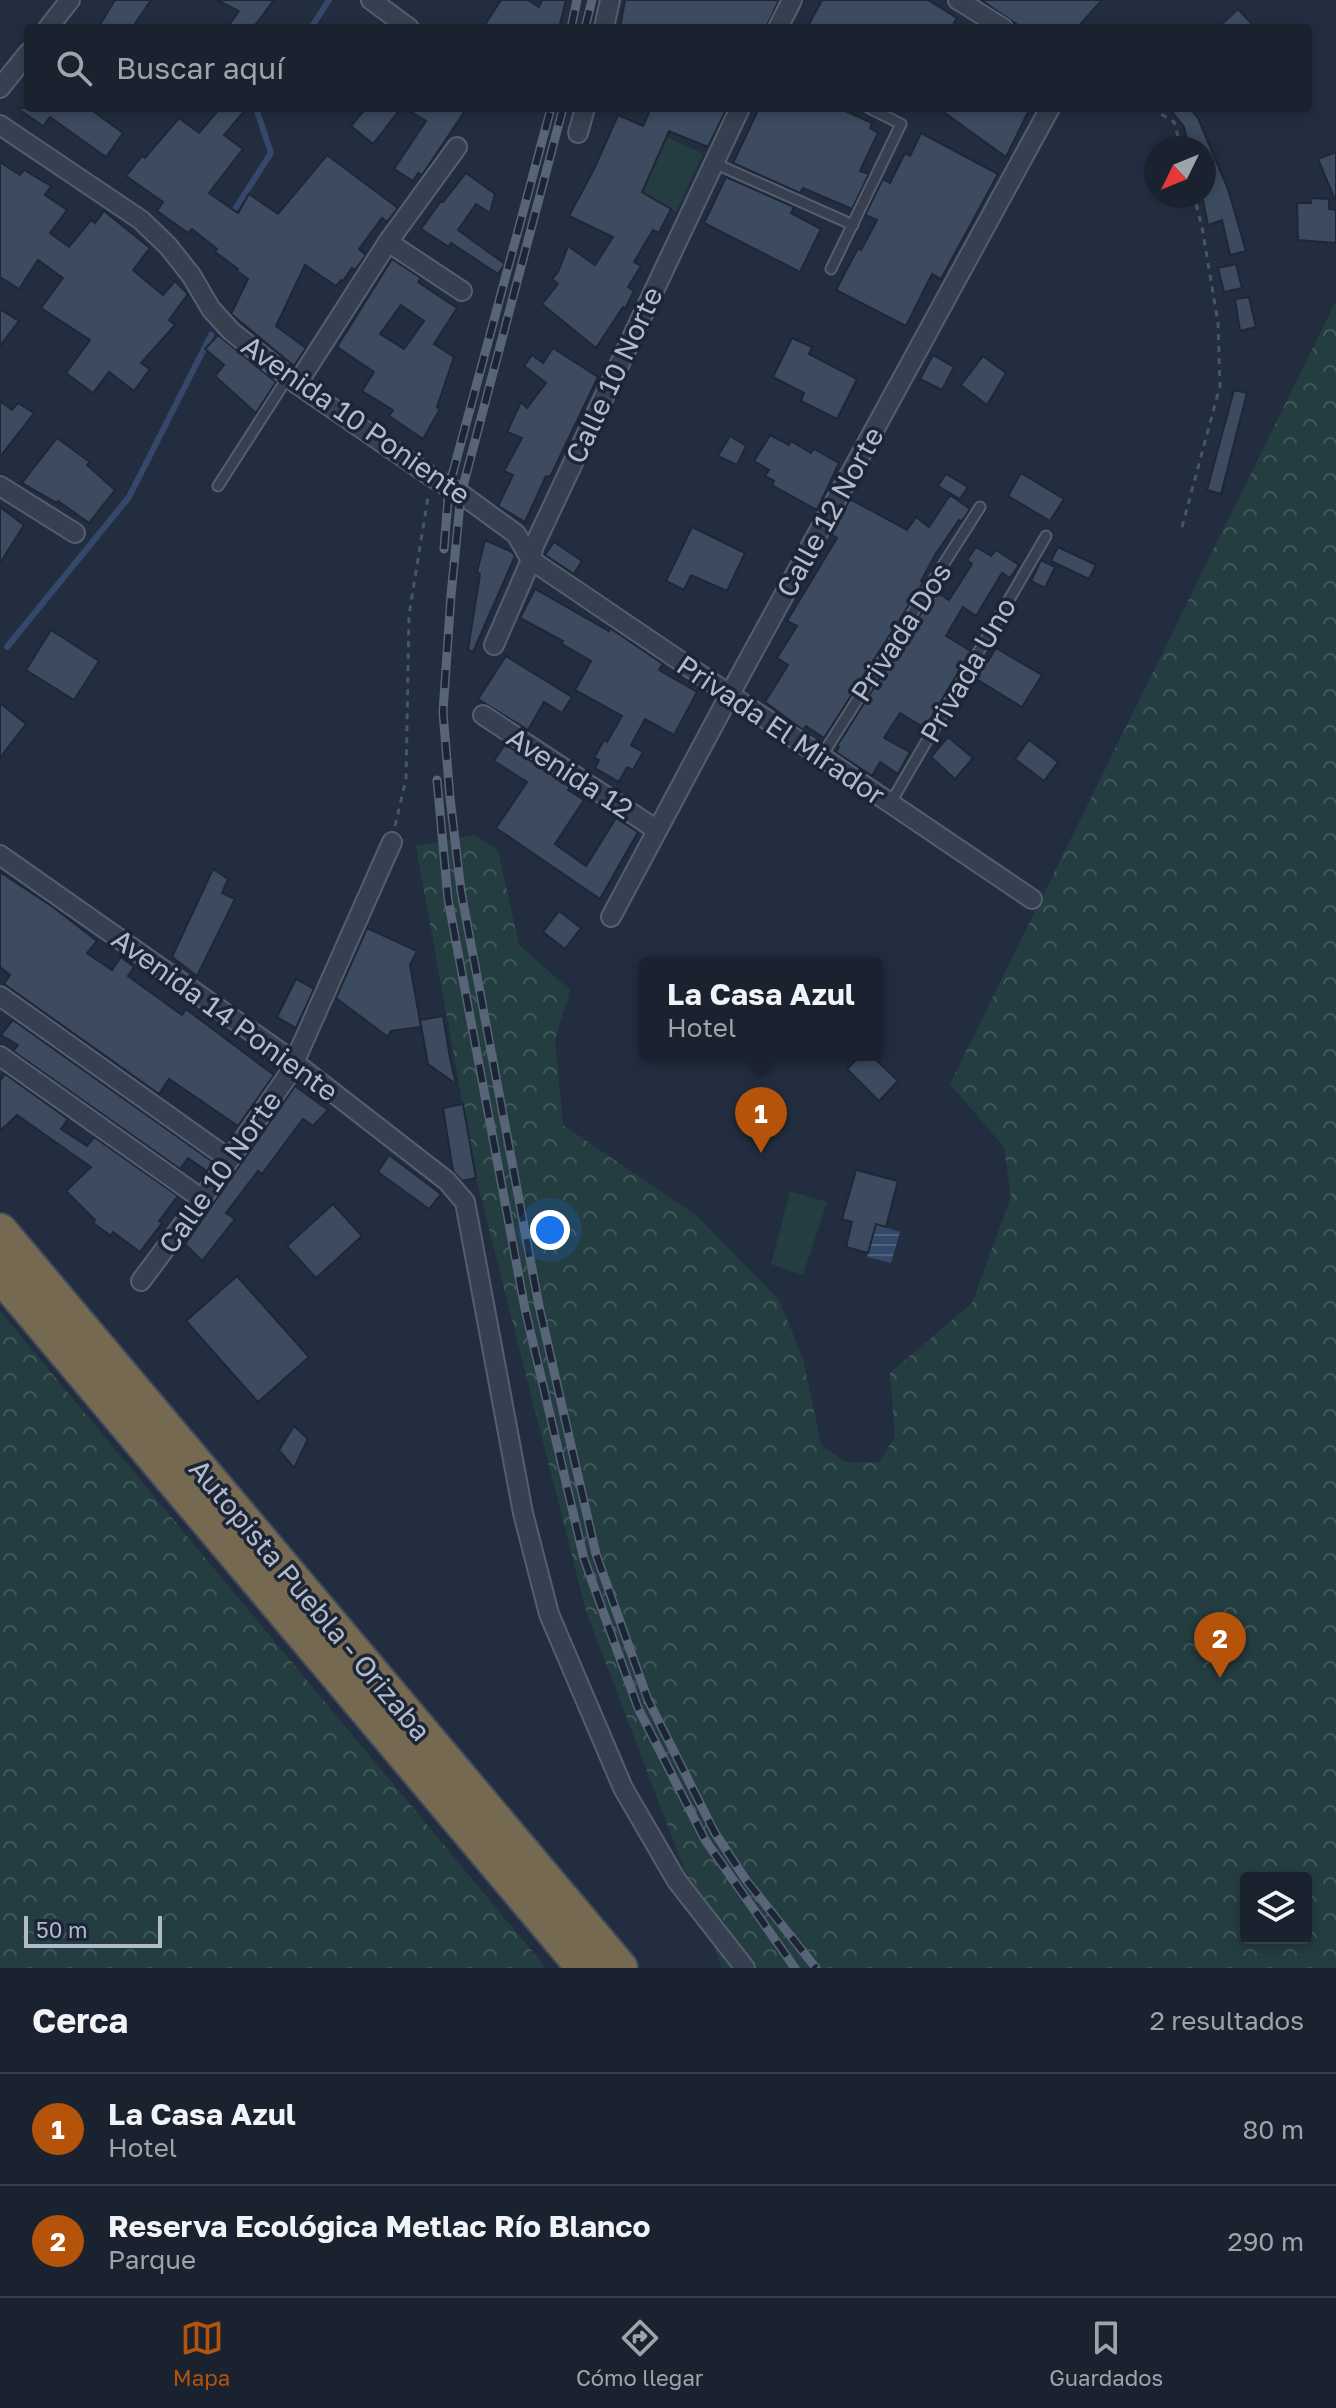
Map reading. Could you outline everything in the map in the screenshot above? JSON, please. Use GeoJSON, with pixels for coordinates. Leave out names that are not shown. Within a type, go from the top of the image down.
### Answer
{"type":"FeatureCollection","features":[{"type":"Feature","properties":{"kind":"highway","name":"Autopista Puebla - Orizaba"},"geometry":{"type":"LineString","coordinates":[[0,1231],[620,1968]]}},
{"type":"Feature","properties":{"kind":"highway","name":"Autopista Puebla - Orizaba"},"geometry":{"type":"LineString","coordinates":[[0,1274],[584,1968]]}},
{"type":"Feature","properties":{"kind":"street"},"geometry":{"type":"LineString","coordinates":[[51,24],[70,0]]}},
{"type":"Feature","properties":{"kind":"street"},"geometry":{"type":"LineString","coordinates":[[371,0],[404,24]]}},
{"type":"Feature","properties":{"kind":"street"},"geometry":{"type":"LineString","coordinates":[[605,24],[610,0]]}},
{"type":"Feature","properties":{"kind":"street"},"geometry":{"type":"LineString","coordinates":[[780,24],[792,0]]}},
{"type":"Feature","properties":{"kind":"street"},"geometry":{"type":"LineString","coordinates":[[958,0],[997,24]]}},
{"type":"Feature","properties":{"kind":"street"},"geometry":{"type":"LineString","coordinates":[[0,88],[24,58]]}},
{"type":"Feature","properties":{"kind":"street"},"geometry":{"type":"LineString","coordinates":[[578,133],[584,112]]}},
{"type":"Feature","properties":{"kind":"street","name":"Calle 10 Norte"},"geometry":{"type":"LineString","coordinates":[[494,645],[531,560],[533,548],[738,112]]}},
{"type":"Feature","properties":{"kind":"street","name":"Calle 12 Norte"},"geometry":{"type":"LineString","coordinates":[[611,917],[1048,112]]}},
{"type":"Feature","properties":{"kind":"street","name":"Avenida 10 Poniente"},"geometry":{"type":"LineString","coordinates":[[0,125],[141,220],[168,246],[191,275],[211,309],[231,331],[292,381],[516,534],[531,560]]}},
{"type":"Feature","properties":{"kind":"street"},"geometry":{"type":"LineString","coordinates":[[292,381],[457,147]]}},
{"type":"Feature","properties":{"kind":"street"},"geometry":{"type":"LineString","coordinates":[[388,242],[462,291]]}},
{"type":"Feature","properties":{"kind":"street"},"geometry":{"type":"LineString","coordinates":[[0,486],[75,533]]}},
{"type":"Feature","properties":{"kind":"street","name":"Privada El Mirador"},"geometry":{"type":"LineString","coordinates":[[531,560],[1032,899]]}},
{"type":"Feature","properties":{"kind":"street","name":"Avenida 12"},"geometry":{"type":"LineString","coordinates":[[483,715],[657,830]]}},
{"type":"Feature","properties":{"kind":"street","name":"Calle 10 Norte"},"geometry":{"type":"LineString","coordinates":[[141,1281],[289,1074],[392,842]]}},
{"type":"Feature","properties":{"kind":"street","name":"Avenida 14 Poniente"},"geometry":{"type":"LineString","coordinates":[[0,855],[293,1062],[447,1181],[465,1202],[523,1513],[549,1614],[623,1788],[677,1881],[745,1968]]}},
{"type":"Feature","properties":{"kind":"street"},"geometry":{"type":"LineString","coordinates":[[0,996],[229,1159]]}},
{"type":"Feature","properties":{"kind":"street"},"geometry":{"type":"LineString","coordinates":[[0,1056],[202,1199]]}},
{"type":"Feature","properties":{"kind":"lane"},"geometry":{"type":"LineString","coordinates":[[831,269],[901,124],[877,112]]}},
{"type":"Feature","properties":{"kind":"lane"},"geometry":{"type":"LineString","coordinates":[[714,163],[853,225]]}},
{"type":"Feature","properties":{"kind":"lane"},"geometry":{"type":"LineString","coordinates":[[218,486],[292,381]]}},
{"type":"Feature","properties":{"kind":"lane","name":"Privada Dos"},"geometry":{"type":"LineString","coordinates":[[821,757],[980,507]]}},
{"type":"Feature","properties":{"kind":"lane","name":"Privada Uno"},"geometry":{"type":"LineString","coordinates":[[890,804],[1046,536]]}},
{"type":"Feature","properties":{"kind":"path"},"geometry":{"type":"LineString","coordinates":[[1158,112],[1174,122],[1178,136]]}},
{"type":"Feature","properties":{"kind":"path"},"geometry":{"type":"LineString","coordinates":[[1182,527],[1220,386],[1218,323],[1197,208]]}},
{"type":"Feature","properties":{"kind":"path"},"geometry":{"type":"LineString","coordinates":[[392,842],[406,779],[409,615],[432,477]]}},
{"type":"Feature","properties":{"kind":"green space"},"geometry":{"type":"Polygon","coordinates":[[[667,137],[703,154],[676,212],[630,185],[653,168],[667,137]]]}},
{"type":"Feature","properties":{"kind":"green space"},"geometry":{"type":"Polygon","coordinates":[[[1336,301],[1336,1968],[722,1968],[586,1611],[476,1178],[416,846],[474,835],[498,850],[519,945],[570,990],[555,1039],[563,1125],[697,1216],[779,1300],[803,1359],[821,1445],[845,1462],[879,1462],[895,1437],[890,1373],[972,1303],[1011,1197],[1004,1147],[950,1084],[1336,301]]]}},
{"type":"Feature","properties":{"kind":"green space"},"geometry":{"type":"Polygon","coordinates":[[[790,1191],[827,1202],[803,1275],[771,1264],[790,1191]]]}},
{"type":"Feature","properties":{"kind":"green space"},"geometry":{"type":"Polygon","coordinates":[[[0,1311],[546,1968],[0,1968],[0,1311]]]}},
{"type":"Feature","properties":{"kind":"water"},"geometry":{"type":"Polygon","coordinates":[[[876,1224],[900,1232],[891,1263],[867,1257],[876,1224]]]}},
{"type":"Feature","properties":{"kind":"building"},"geometry":{"type":"Polygon","coordinates":[[[115,0],[151,0],[135,24],[100,24],[115,0]]]}},
{"type":"Feature","properties":{"kind":"building"},"geometry":{"type":"Polygon","coordinates":[[[217,0],[274,0],[256,24],[230,24],[239,11],[217,0]]]}},
{"type":"Feature","properties":{"kind":"building"},"geometry":{"type":"Polygon","coordinates":[[[501,0],[528,0],[539,7],[542,0],[566,0],[560,24],[486,24],[501,0]]]}},
{"type":"Feature","properties":{"kind":"building"},"geometry":{"type":"Polygon","coordinates":[[[625,0],[779,0],[768,24],[621,24],[625,0]]]}},
{"type":"Feature","properties":{"kind":"building"},"geometry":{"type":"Polygon","coordinates":[[[822,0],[928,0],[957,18],[953,24],[809,24],[822,0]]]}},
{"type":"Feature","properties":{"kind":"building"},"geometry":{"type":"Polygon","coordinates":[[[981,0],[1102,0],[1081,24],[1016,24],[981,0]]]}},
{"type":"Feature","properties":{"kind":"building"},"geometry":{"type":"Polygon","coordinates":[[[1238,9],[1252,24],[1222,24],[1238,9]]]}},
{"type":"Feature","properties":{"kind":"building"},"geometry":{"type":"Polygon","coordinates":[[[17,108],[24,108],[24,112],[94,112],[123,133],[106,157],[50,117],[43,126],[17,108]]]}},
{"type":"Feature","properties":{"kind":"building"},"geometry":{"type":"Polygon","coordinates":[[[217,112],[244,112],[224,135],[243,149],[209,193],[238,213],[249,194],[278,214],[327,155],[398,208],[387,222],[382,218],[359,249],[366,255],[355,270],[352,268],[336,286],[305,265],[276,326],[306,348],[294,366],[231,314],[248,279],[192,229],[188,233],[157,211],[163,202],[126,176],[179,118],[199,133],[217,112]]]}},
{"type":"Feature","properties":{"kind":"building"},"geometry":{"type":"Polygon","coordinates":[[[363,112],[398,112],[373,144],[351,126],[363,112]]]}},
{"type":"Feature","properties":{"kind":"building"},"geometry":{"type":"Polygon","coordinates":[[[411,112],[464,112],[422,175],[418,173],[413,181],[394,169],[426,121],[411,112]]]}},
{"type":"Feature","properties":{"kind":"building"},"geometry":{"type":"Polygon","coordinates":[[[649,112],[725,112],[708,147],[669,131],[642,192],[671,209],[659,233],[653,230],[634,262],[641,266],[628,287],[634,291],[625,309],[623,307],[596,348],[542,304],[558,284],[552,279],[568,246],[595,265],[613,237],[569,216],[618,115],[643,126],[649,112]]]}},
{"type":"Feature","properties":{"kind":"building"},"geometry":{"type":"Polygon","coordinates":[[[757,112],[848,112],[872,123],[870,128],[878,133],[860,171],[869,174],[852,209],[803,188],[800,193],[733,163],[757,112]]]}},
{"type":"Feature","properties":{"kind":"building"},"geometry":{"type":"Polygon","coordinates":[[[944,112],[1028,112],[1006,157],[944,112]]]}},
{"type":"Feature","properties":{"kind":"building"},"geometry":{"type":"Polygon","coordinates":[[[1172,112],[1193,112],[1206,136],[1186,136],[1184,127],[1172,112]]]}},
{"type":"Feature","properties":{"kind":"building"},"geometry":{"type":"Polygon","coordinates":[[[921,133],[998,174],[941,279],[932,274],[906,326],[836,290],[877,220],[865,215],[883,179],[890,183],[905,153],[910,156],[921,133]]]}},
{"type":"Feature","properties":{"kind":"building"},"geometry":{"type":"Polygon","coordinates":[[[1336,152],[1336,202],[1318,159],[1336,152]]]}},
{"type":"Feature","properties":{"kind":"building"},"geometry":{"type":"Polygon","coordinates":[[[1216,161],[1228,189],[1246,251],[1230,255],[1222,220],[1208,225],[1204,208],[1216,208],[1216,161]]]}},
{"type":"Feature","properties":{"kind":"building"},"geometry":{"type":"Polygon","coordinates":[[[0,162],[20,175],[24,170],[51,186],[45,195],[67,210],[50,233],[69,247],[91,220],[95,223],[104,211],[150,248],[133,270],[163,295],[175,281],[188,294],[169,320],[175,325],[141,363],[150,369],[134,391],[109,372],[93,393],[66,373],[90,340],[41,308],[63,278],[38,260],[19,289],[0,277],[0,162]]]}},
{"type":"Feature","properties":{"kind":"building"},"geometry":{"type":"Polygon","coordinates":[[[466,173],[495,194],[490,213],[476,204],[458,230],[505,264],[498,274],[451,243],[449,247],[421,229],[466,173]]]}},
{"type":"Feature","properties":{"kind":"building"},"geometry":{"type":"Polygon","coordinates":[[[726,177],[794,207],[791,213],[821,229],[800,272],[704,223],[726,177]]]}},
{"type":"Feature","properties":{"kind":"building"},"geometry":{"type":"Polygon","coordinates":[[[1310,198],[1329,199],[1329,209],[1336,210],[1336,243],[1298,240],[1297,203],[1311,203],[1310,198]]]}},
{"type":"Feature","properties":{"kind":"building"},"geometry":{"type":"Polygon","coordinates":[[[392,259],[421,278],[418,282],[457,308],[434,344],[454,357],[437,407],[440,409],[423,439],[389,416],[393,410],[362,391],[374,372],[337,347],[392,259]],[[401,305],[380,334],[404,349],[424,321],[401,305]]]}},
{"type":"Feature","properties":{"kind":"building"},"geometry":{"type":"Polygon","coordinates":[[[1236,264],[1242,288],[1224,292],[1218,268],[1236,264]]]}},
{"type":"Feature","properties":{"kind":"building"},"geometry":{"type":"Polygon","coordinates":[[[1249,297],[1256,327],[1240,331],[1235,299],[1249,297]]]}},
{"type":"Feature","properties":{"kind":"building"},"geometry":{"type":"Polygon","coordinates":[[[0,309],[19,321],[0,346],[0,309]]]}},
{"type":"Feature","properties":{"kind":"building"},"geometry":{"type":"Polygon","coordinates":[[[218,335],[276,382],[256,413],[215,376],[224,365],[205,349],[218,335]]]}},
{"type":"Feature","properties":{"kind":"building"},"geometry":{"type":"Polygon","coordinates":[[[792,338],[812,347],[809,354],[857,379],[837,419],[801,401],[804,393],[773,377],[792,338]]]}},
{"type":"Feature","properties":{"kind":"building"},"geometry":{"type":"Polygon","coordinates":[[[553,348],[598,377],[525,522],[498,506],[513,475],[504,471],[522,438],[507,432],[521,402],[527,408],[546,383],[524,366],[532,355],[543,363],[553,348]]]}},
{"type":"Feature","properties":{"kind":"building"},"geometry":{"type":"Polygon","coordinates":[[[933,355],[954,367],[942,390],[920,379],[933,355]]]}},
{"type":"Feature","properties":{"kind":"building"},"geometry":{"type":"Polygon","coordinates":[[[983,356],[1006,373],[987,405],[961,385],[983,356]]]}},
{"type":"Feature","properties":{"kind":"building"},"geometry":{"type":"Polygon","coordinates":[[[1234,390],[1247,393],[1221,494],[1207,490],[1234,390]]]}},
{"type":"Feature","properties":{"kind":"building"},"geometry":{"type":"Polygon","coordinates":[[[0,401],[12,410],[18,403],[34,413],[0,457],[0,401]]]}},
{"type":"Feature","properties":{"kind":"building"},"geometry":{"type":"Polygon","coordinates":[[[770,435],[789,445],[791,441],[811,453],[814,449],[839,463],[817,510],[772,485],[774,481],[765,476],[769,470],[754,461],[770,435]]]}},
{"type":"Feature","properties":{"kind":"building"},"geometry":{"type":"Polygon","coordinates":[[[730,436],[746,446],[737,465],[718,456],[730,436]]]}},
{"type":"Feature","properties":{"kind":"building"},"geometry":{"type":"Polygon","coordinates":[[[57,438],[90,462],[87,465],[115,490],[89,523],[58,501],[22,483],[57,438]]]}},
{"type":"Feature","properties":{"kind":"building"},"geometry":{"type":"Polygon","coordinates":[[[1021,473],[1064,499],[1050,521],[1008,496],[1021,473]]]}},
{"type":"Feature","properties":{"kind":"building"},"geometry":{"type":"Polygon","coordinates":[[[946,474],[968,487],[960,499],[938,486],[946,474]]]}},
{"type":"Feature","properties":{"kind":"building"},"geometry":{"type":"Polygon","coordinates":[[[950,495],[970,509],[935,555],[921,581],[923,583],[824,738],[806,726],[803,730],[765,702],[788,665],[777,658],[797,626],[787,621],[837,538],[831,534],[850,499],[907,530],[916,517],[929,527],[950,495]]]}},
{"type":"Feature","properties":{"kind":"building"},"geometry":{"type":"Polygon","coordinates":[[[0,507],[24,525],[0,563],[0,507]]]}},
{"type":"Feature","properties":{"kind":"building"},"geometry":{"type":"Polygon","coordinates":[[[692,527],[745,553],[727,591],[691,575],[684,590],[666,581],[692,527]]]}},
{"type":"Feature","properties":{"kind":"building"},"geometry":{"type":"Polygon","coordinates":[[[485,540],[515,556],[473,652],[468,650],[480,574],[477,572],[485,540]]]}},
{"type":"Feature","properties":{"kind":"building"},"geometry":{"type":"Polygon","coordinates":[[[554,542],[582,561],[574,574],[545,555],[554,542]]]}},
{"type":"Feature","properties":{"kind":"building"},"geometry":{"type":"Polygon","coordinates":[[[976,547],[991,556],[996,550],[1019,565],[1010,578],[1002,573],[976,616],[963,607],[946,636],[971,651],[925,728],[900,713],[884,738],[910,752],[898,774],[880,762],[872,776],[836,752],[837,746],[935,591],[949,600],[972,564],[967,560],[976,547]]]}},
{"type":"Feature","properties":{"kind":"building"},"geometry":{"type":"Polygon","coordinates":[[[1058,547],[1096,565],[1089,579],[1051,561],[1058,547]]]}},
{"type":"Feature","properties":{"kind":"building"},"geometry":{"type":"Polygon","coordinates":[[[1041,560],[1055,567],[1045,588],[1031,581],[1041,560]]]}},
{"type":"Feature","properties":{"kind":"building"},"geometry":{"type":"Polygon","coordinates":[[[535,589],[609,631],[610,628],[663,664],[659,670],[697,692],[674,735],[645,719],[631,745],[643,752],[633,770],[627,767],[619,782],[595,768],[599,760],[594,758],[622,716],[575,690],[591,661],[562,644],[563,641],[520,618],[535,589]]]}},
{"type":"Feature","properties":{"kind":"building"},"geometry":{"type":"Polygon","coordinates":[[[51,630],[99,661],[74,700],[26,670],[51,630]]]}},
{"type":"Feature","properties":{"kind":"building"},"geometry":{"type":"Polygon","coordinates":[[[996,648],[1042,675],[1022,707],[973,677],[983,658],[988,661],[996,648]]]}},
{"type":"Feature","properties":{"kind":"building"},"geometry":{"type":"Polygon","coordinates":[[[506,656],[572,697],[562,713],[544,702],[528,730],[478,699],[506,656]]]}},
{"type":"Feature","properties":{"kind":"building"},"geometry":{"type":"Polygon","coordinates":[[[0,703],[26,724],[0,758],[0,703]]]}},
{"type":"Feature","properties":{"kind":"building"},"geometry":{"type":"Polygon","coordinates":[[[948,737],[973,758],[955,779],[931,757],[948,737]]]}},
{"type":"Feature","properties":{"kind":"building"},"geometry":{"type":"Polygon","coordinates":[[[1029,740],[1058,762],[1044,781],[1015,759],[1029,740]]]}},
{"type":"Feature","properties":{"kind":"building"},"geometry":{"type":"Polygon","coordinates":[[[505,744],[570,787],[568,790],[584,800],[555,844],[586,866],[616,818],[638,832],[600,899],[496,828],[527,782],[494,761],[505,744]]]}},
{"type":"Feature","properties":{"kind":"building"},"geometry":{"type":"Polygon","coordinates":[[[213,869],[228,879],[222,893],[235,899],[197,976],[172,957],[213,869]]]}},
{"type":"Feature","properties":{"kind":"building"},"geometry":{"type":"Polygon","coordinates":[[[0,872],[97,941],[87,953],[112,970],[121,957],[134,967],[128,976],[182,1015],[186,1009],[274,1075],[238,1126],[169,1079],[159,1094],[4,984],[10,975],[0,967],[0,872]]]}},
{"type":"Feature","properties":{"kind":"building"},"geometry":{"type":"Polygon","coordinates":[[[559,911],[581,928],[565,949],[543,932],[559,911]]]}},
{"type":"Feature","properties":{"kind":"building"},"geometry":{"type":"Polygon","coordinates":[[[367,928],[417,951],[410,965],[421,1027],[391,1031],[388,1037],[336,998],[367,928]]]}},
{"type":"Feature","properties":{"kind":"building"},"geometry":{"type":"Polygon","coordinates":[[[296,979],[314,989],[296,1028],[277,1017],[296,979]]]}},
{"type":"Feature","properties":{"kind":"building"},"geometry":{"type":"Polygon","coordinates":[[[443,1016],[456,1084],[428,1064],[420,1020],[443,1016]]]}},
{"type":"Feature","properties":{"kind":"building"},"geometry":{"type":"Polygon","coordinates":[[[13,1020],[213,1162],[207,1171],[188,1158],[180,1169],[13,1051],[18,1045],[1,1035],[13,1020]]]}},
{"type":"Feature","properties":{"kind":"building"},"geometry":{"type":"Polygon","coordinates":[[[855,1061],[877,1061],[898,1081],[879,1101],[847,1069],[855,1061]]]}},
{"type":"Feature","properties":{"kind":"building"},"geometry":{"type":"Polygon","coordinates":[[[5,1074],[68,1119],[61,1129],[87,1146],[94,1137],[178,1196],[140,1252],[113,1232],[111,1236],[93,1223],[95,1220],[66,1191],[91,1167],[17,1115],[0,1131],[0,1081],[5,1074]]]}},
{"type":"Feature","properties":{"kind":"building"},"geometry":{"type":"Polygon","coordinates":[[[295,1086],[328,1110],[313,1126],[303,1119],[262,1174],[258,1171],[226,1213],[235,1219],[202,1261],[185,1244],[295,1086]]]}},
{"type":"Feature","properties":{"kind":"building"},"geometry":{"type":"Polygon","coordinates":[[[463,1104],[476,1178],[462,1181],[453,1171],[443,1108],[463,1104]]]}},
{"type":"Feature","properties":{"kind":"building"},"geometry":{"type":"Polygon","coordinates":[[[389,1155],[441,1194],[429,1209],[378,1172],[389,1155]]]}},
{"type":"Feature","properties":{"kind":"building"},"geometry":{"type":"Polygon","coordinates":[[[856,1170],[898,1181],[886,1227],[876,1224],[868,1253],[846,1247],[852,1222],[842,1219],[856,1170]]]}},
{"type":"Feature","properties":{"kind":"building"},"geometry":{"type":"Polygon","coordinates":[[[333,1204],[362,1236],[316,1278],[287,1246],[333,1204]]]}},
{"type":"Feature","properties":{"kind":"building"},"geometry":{"type":"Polygon","coordinates":[[[237,1276],[309,1357],[258,1402],[186,1321],[237,1276]]]}},
{"type":"Feature","properties":{"kind":"building"},"geometry":{"type":"Polygon","coordinates":[[[294,1426],[308,1439],[294,1468],[279,1450],[294,1426]]]}},
{"type":"Feature","properties":{"kind":"waterway"},"geometry":{"type":"LineString","coordinates":[[314,24],[329,0]]}},
{"type":"Feature","properties":{"kind":"waterway"},"geometry":{"type":"LineString","coordinates":[[230,217],[271,153],[257,112]]}},
{"type":"Feature","properties":{"kind":"waterway"},"geometry":{"type":"LineString","coordinates":[[7,647],[129,497],[211,335]]}},
{"type":"Feature","properties":{"kind":"railway"},"geometry":{"type":"LineString","coordinates":[[572,24],[577,0]]}},
{"type":"Feature","properties":{"kind":"railway"},"geometry":{"type":"LineString","coordinates":[[586,24],[592,0]]}},
{"type":"Feature","properties":{"kind":"railway"},"geometry":{"type":"LineString","coordinates":[[444,549],[449,487],[550,112]]}},
{"type":"Feature","properties":{"kind":"railway"},"geometry":{"type":"LineString","coordinates":[[562,112],[461,494],[443,712],[461,891],[539,1306],[596,1554],[648,1700],[715,1833],[746,1880],[816,1968]]}},
{"type":"Feature","properties":{"kind":"railway"},"geometry":{"type":"LineString","coordinates":[[437,780],[448,899],[525,1309],[584,1559],[638,1708],[705,1840],[795,1968]]}},
{"type":"Feature","properties":{"kind":"place","name":"La Casa Azul"},"geometry":{"type":"Point","coordinates":[761,1153]}},
{"type":"Feature","properties":{"kind":"place","name":"Reserva Ecológica Metlac Río Blanco"},"geometry":{"type":"Point","coordinates":[1220,1678]}}]}
